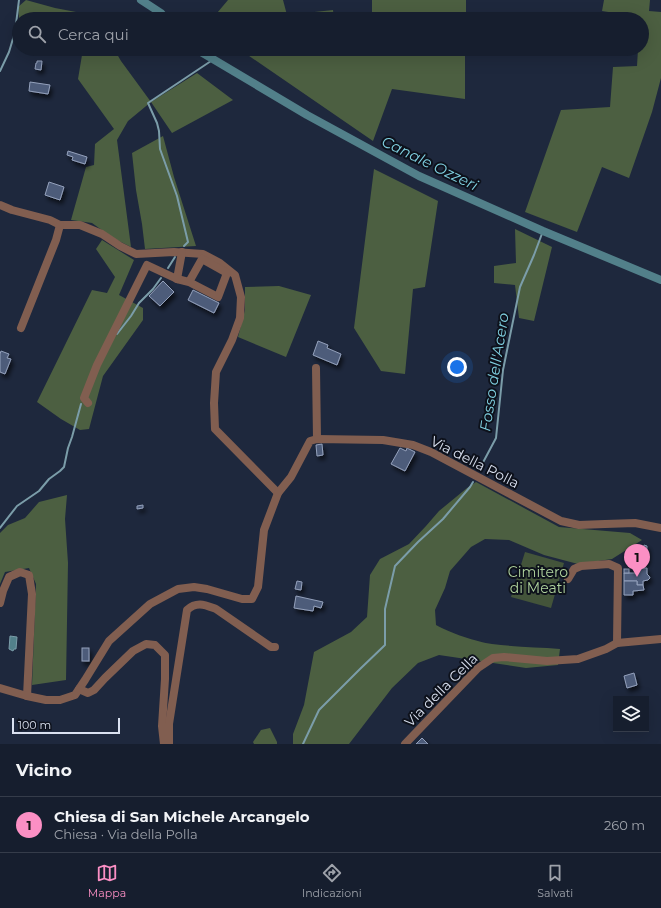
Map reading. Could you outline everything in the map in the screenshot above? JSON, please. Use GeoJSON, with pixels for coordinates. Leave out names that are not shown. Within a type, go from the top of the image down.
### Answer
{"type":"FeatureCollection","features":[{"type":"Feature","properties":{"kind":"street"},"geometry":{"type":"LineString","coordinates":[[0,205],[12,210],[50,220],[60,225],[80,225],[102,234],[120,246],[136,254],[174,252],[204,254],[220,263],[236,276],[241,297],[240,318],[232,340],[216,372],[214,403],[215,429],[278,493]]}},
{"type":"Feature","properties":{"kind":"street"},"geometry":{"type":"LineString","coordinates":[[21,328],[56,240],[60,225]]}},
{"type":"Feature","properties":{"kind":"street"},"geometry":{"type":"LineString","coordinates":[[177,279],[182,252]]}},
{"type":"Feature","properties":{"kind":"street"},"geometry":{"type":"LineString","coordinates":[[88,403],[84,398],[97,365],[147,265],[177,279],[189,282],[218,296],[226,273],[202,259],[189,282]]}},
{"type":"Feature","properties":{"kind":"street"},"geometry":{"type":"LineString","coordinates":[[0,688],[46,700],[60,700],[75,695],[109,642],[150,604],[178,589],[194,587],[207,589],[242,600],[252,599],[258,587],[264,530],[278,493],[291,476],[310,441],[317,439],[316,368]]}},
{"type":"Feature","properties":{"kind":"street","name":"Via della Polla"},"geometry":{"type":"LineString","coordinates":[[317,439],[383,440],[413,445],[431,452],[561,521],[579,525],[635,523],[661,528]]}},
{"type":"Feature","properties":{"kind":"street"},"geometry":{"type":"LineString","coordinates":[[568,579],[574,569],[581,566],[609,564],[618,568],[617,643]]}},
{"type":"Feature","properties":{"kind":"street"},"geometry":{"type":"LineString","coordinates":[[0,603],[9,577],[20,572],[29,575],[32,594],[27,696]]}},
{"type":"Feature","properties":{"kind":"street"},"geometry":{"type":"LineString","coordinates":[[169,744],[169,724],[187,610],[191,606],[198,604],[216,609],[271,647],[276,647]]}},
{"type":"Feature","properties":{"kind":"street","name":"Via della Cella"},"geometry":{"type":"LineString","coordinates":[[405,744],[478,668],[493,658],[504,657],[547,661],[578,659],[606,650],[617,643],[661,638]]}},
{"type":"Feature","properties":{"kind":"street"},"geometry":{"type":"LineString","coordinates":[[79,689],[88,693],[94,690],[133,651],[146,644],[155,645],[164,655],[165,679],[162,726],[164,744]]}},
{"type":"Feature","properties":{"kind":"green space","name":"Cimitero di Meati"},"geometry":{"type":"Polygon","coordinates":[[[525,552],[564,563],[551,608],[511,597],[525,552]]]}},
{"type":"Feature","properties":{"kind":"shaded area"},"geometry":{"type":"Polygon","coordinates":[[[26,0],[76,12],[18,12],[18,7],[26,0]]]}},
{"type":"Feature","properties":{"kind":"shaded area"},"geometry":{"type":"Polygon","coordinates":[[[228,0],[283,0],[286,12],[218,12],[228,0]]]}},
{"type":"Feature","properties":{"kind":"shaded area"},"geometry":{"type":"Polygon","coordinates":[[[372,0],[466,0],[466,12],[372,12],[372,0]]]}},
{"type":"Feature","properties":{"kind":"shaded area"},"geometry":{"type":"Polygon","coordinates":[[[604,0],[650,0],[649,11],[661,12],[661,78],[652,112],[629,178],[602,167],[577,232],[525,212],[561,110],[610,107],[613,67],[637,66],[638,56],[649,56],[649,12],[602,11],[604,0]]]}},
{"type":"Feature","properties":{"kind":"shaded area"},"geometry":{"type":"Polygon","coordinates":[[[333,10],[333,12],[315,12],[333,10]]]}},
{"type":"Feature","properties":{"kind":"shaded area"},"geometry":{"type":"Polygon","coordinates":[[[82,56],[118,56],[151,102],[128,121],[117,140],[131,247],[113,238],[92,223],[71,220],[86,167],[94,165],[95,144],[114,129],[78,79],[82,56]]]}},
{"type":"Feature","properties":{"kind":"shaded area"},"geometry":{"type":"Polygon","coordinates":[[[249,56],[465,56],[465,99],[392,89],[373,141],[249,56]]]}},
{"type":"Feature","properties":{"kind":"shaded area"},"geometry":{"type":"Polygon","coordinates":[[[197,73],[233,100],[172,133],[151,102],[197,73]]]}},
{"type":"Feature","properties":{"kind":"shaded area"},"geometry":{"type":"Polygon","coordinates":[[[163,136],[174,177],[196,246],[145,249],[132,153],[163,136]]]}},
{"type":"Feature","properties":{"kind":"shaded area"},"geometry":{"type":"Polygon","coordinates":[[[374,169],[438,201],[425,287],[413,289],[405,374],[381,371],[354,328],[374,169]]]}},
{"type":"Feature","properties":{"kind":"shaded area"},"geometry":{"type":"Polygon","coordinates":[[[515,229],[552,247],[534,321],[519,318],[515,285],[494,283],[494,266],[516,263],[515,229]]]}},
{"type":"Feature","properties":{"kind":"shaded area"},"geometry":{"type":"Polygon","coordinates":[[[102,240],[134,260],[119,295],[143,308],[143,320],[103,376],[89,429],[80,430],[37,402],[92,290],[107,293],[115,277],[96,249],[102,240]]]}},
{"type":"Feature","properties":{"kind":"shaded area"},"geometry":{"type":"Polygon","coordinates":[[[279,286],[311,295],[286,357],[238,337],[245,310],[245,287],[279,286]]]}},
{"type":"Feature","properties":{"kind":"shaded area"},"geometry":{"type":"Polygon","coordinates":[[[476,482],[559,527],[630,533],[642,540],[612,559],[578,564],[544,555],[509,540],[485,539],[471,547],[450,571],[445,588],[435,610],[436,625],[456,634],[486,643],[560,649],[558,665],[526,668],[439,655],[418,663],[392,688],[349,744],[293,744],[293,734],[304,705],[314,652],[351,632],[367,617],[370,575],[380,559],[409,544],[439,511],[476,482]]]}},
{"type":"Feature","properties":{"kind":"shaded area"},"geometry":{"type":"Polygon","coordinates":[[[67,495],[65,519],[68,563],[66,680],[32,685],[36,584],[29,568],[5,572],[0,584],[0,533],[8,525],[25,518],[39,502],[67,495]]]}},
{"type":"Feature","properties":{"kind":"shaded area"},"geometry":{"type":"Polygon","coordinates":[[[10,636],[17,637],[16,649],[13,651],[9,649],[10,636]]]}},
{"type":"Feature","properties":{"kind":"shaded area"},"geometry":{"type":"Polygon","coordinates":[[[270,728],[277,744],[254,744],[253,742],[261,730],[270,728]]]}},
{"type":"Feature","properties":{"kind":"building"},"geometry":{"type":"Polygon","coordinates":[[[37,61],[42,61],[41,70],[35,69],[37,61]]]}},
{"type":"Feature","properties":{"kind":"building"},"geometry":{"type":"Polygon","coordinates":[[[30,82],[50,85],[48,94],[29,91],[30,82]]]}},
{"type":"Feature","properties":{"kind":"building"},"geometry":{"type":"Polygon","coordinates":[[[68,151],[87,157],[85,164],[72,160],[73,157],[67,155],[68,151]]]}},
{"type":"Feature","properties":{"kind":"building"},"geometry":{"type":"Polygon","coordinates":[[[49,182],[64,187],[60,200],[45,195],[49,182]]]}},
{"type":"Feature","properties":{"kind":"building"},"geometry":{"type":"Polygon","coordinates":[[[163,281],[174,292],[160,306],[149,296],[163,281]]]}},
{"type":"Feature","properties":{"kind":"building"},"geometry":{"type":"Polygon","coordinates":[[[193,290],[219,303],[214,313],[188,300],[193,290]]]}},
{"type":"Feature","properties":{"kind":"building"},"geometry":{"type":"Polygon","coordinates":[[[318,341],[328,345],[327,348],[341,354],[337,365],[313,355],[318,341]]]}},
{"type":"Feature","properties":{"kind":"building"},"geometry":{"type":"Polygon","coordinates":[[[1,351],[9,354],[7,358],[11,359],[5,374],[0,372],[1,351]]]}},
{"type":"Feature","properties":{"kind":"building"},"geometry":{"type":"Polygon","coordinates":[[[322,444],[323,455],[317,456],[316,445],[322,444]]]}},
{"type":"Feature","properties":{"kind":"building"},"geometry":{"type":"Polygon","coordinates":[[[400,448],[406,451],[407,448],[415,452],[405,471],[391,464],[400,448]]]}},
{"type":"Feature","properties":{"kind":"building"},"geometry":{"type":"Polygon","coordinates":[[[143,505],[143,508],[137,509],[137,506],[143,505]]]}},
{"type":"Feature","properties":{"kind":"building"},"geometry":{"type":"Polygon","coordinates":[[[644,545],[647,546],[646,562],[627,560],[628,554],[631,554],[631,548],[643,549],[644,545]]]}},
{"type":"Feature","properties":{"kind":"building"},"geometry":{"type":"Polygon","coordinates":[[[636,568],[647,568],[647,574],[650,578],[643,581],[643,585],[637,585],[637,581],[624,581],[624,573],[636,573],[636,568]]]}},
{"type":"Feature","properties":{"kind":"building"},"geometry":{"type":"Polygon","coordinates":[[[624,569],[629,569],[629,573],[624,573],[624,569]]]}},
{"type":"Feature","properties":{"kind":"building"},"geometry":{"type":"Polygon","coordinates":[[[297,581],[302,582],[301,590],[295,589],[297,581]]]}},
{"type":"Feature","properties":{"kind":"building"},"geometry":{"type":"Polygon","coordinates":[[[624,581],[637,581],[637,585],[643,585],[644,590],[633,591],[633,595],[624,595],[624,581]]]}},
{"type":"Feature","properties":{"kind":"building"},"geometry":{"type":"Polygon","coordinates":[[[296,596],[323,602],[321,608],[314,606],[313,611],[294,608],[296,596]]]}},
{"type":"Feature","properties":{"kind":"building"},"geometry":{"type":"Polygon","coordinates":[[[82,648],[89,648],[89,661],[82,661],[82,648]]]}},
{"type":"Feature","properties":{"kind":"building"},"geometry":{"type":"Polygon","coordinates":[[[634,673],[637,685],[627,688],[624,676],[634,673]]]}},
{"type":"Feature","properties":{"kind":"building"},"geometry":{"type":"Polygon","coordinates":[[[422,738],[428,744],[416,744],[422,738]]]}},
{"type":"Feature","properties":{"kind":"waterway"},"geometry":{"type":"LineString","coordinates":[[18,12],[19,0]]}},
{"type":"Feature","properties":{"kind":"waterway","name":"Canale Ozzeri"},"geometry":{"type":"LineString","coordinates":[[141,0],[159,12]]}},
{"type":"Feature","properties":{"kind":"waterway"},"geometry":{"type":"LineString","coordinates":[[0,71],[12,42]]}},
{"type":"Feature","properties":{"kind":"waterway","name":"Canale Ozzeri"},"geometry":{"type":"LineString","coordinates":[[208,56],[307,115],[419,176],[543,231],[661,280]]}},
{"type":"Feature","properties":{"kind":"waterway"},"geometry":{"type":"LineString","coordinates":[[184,246],[188,242],[177,196],[160,149],[157,123],[148,103],[214,59]]}},
{"type":"Feature","properties":{"kind":"waterway","name":"Fosso dell'Acero"},"geometry":{"type":"LineString","coordinates":[[479,470],[496,438],[503,370],[520,287],[543,231]]}},
{"type":"Feature","properties":{"kind":"waterway"},"geometry":{"type":"LineString","coordinates":[[168,268],[175,257]]}},
{"type":"Feature","properties":{"kind":"waterway"},"geometry":{"type":"LineString","coordinates":[[117,334],[139,303],[153,289],[161,278]]}},
{"type":"Feature","properties":{"kind":"waterway"},"geometry":{"type":"LineString","coordinates":[[0,528],[17,506],[39,491],[49,479],[64,467],[81,404]]}},
{"type":"Feature","properties":{"kind":"waterway","name":"Fosso dell'Acero"},"geometry":{"type":"LineString","coordinates":[[303,744],[319,710],[385,645],[385,609],[395,566],[443,519],[473,482]]}},
{"type":"Feature","properties":{"kind":"place","name":"Chiesa di San Michele Arcangelo"},"geometry":{"type":"Point","coordinates":[637,577]}}]}
